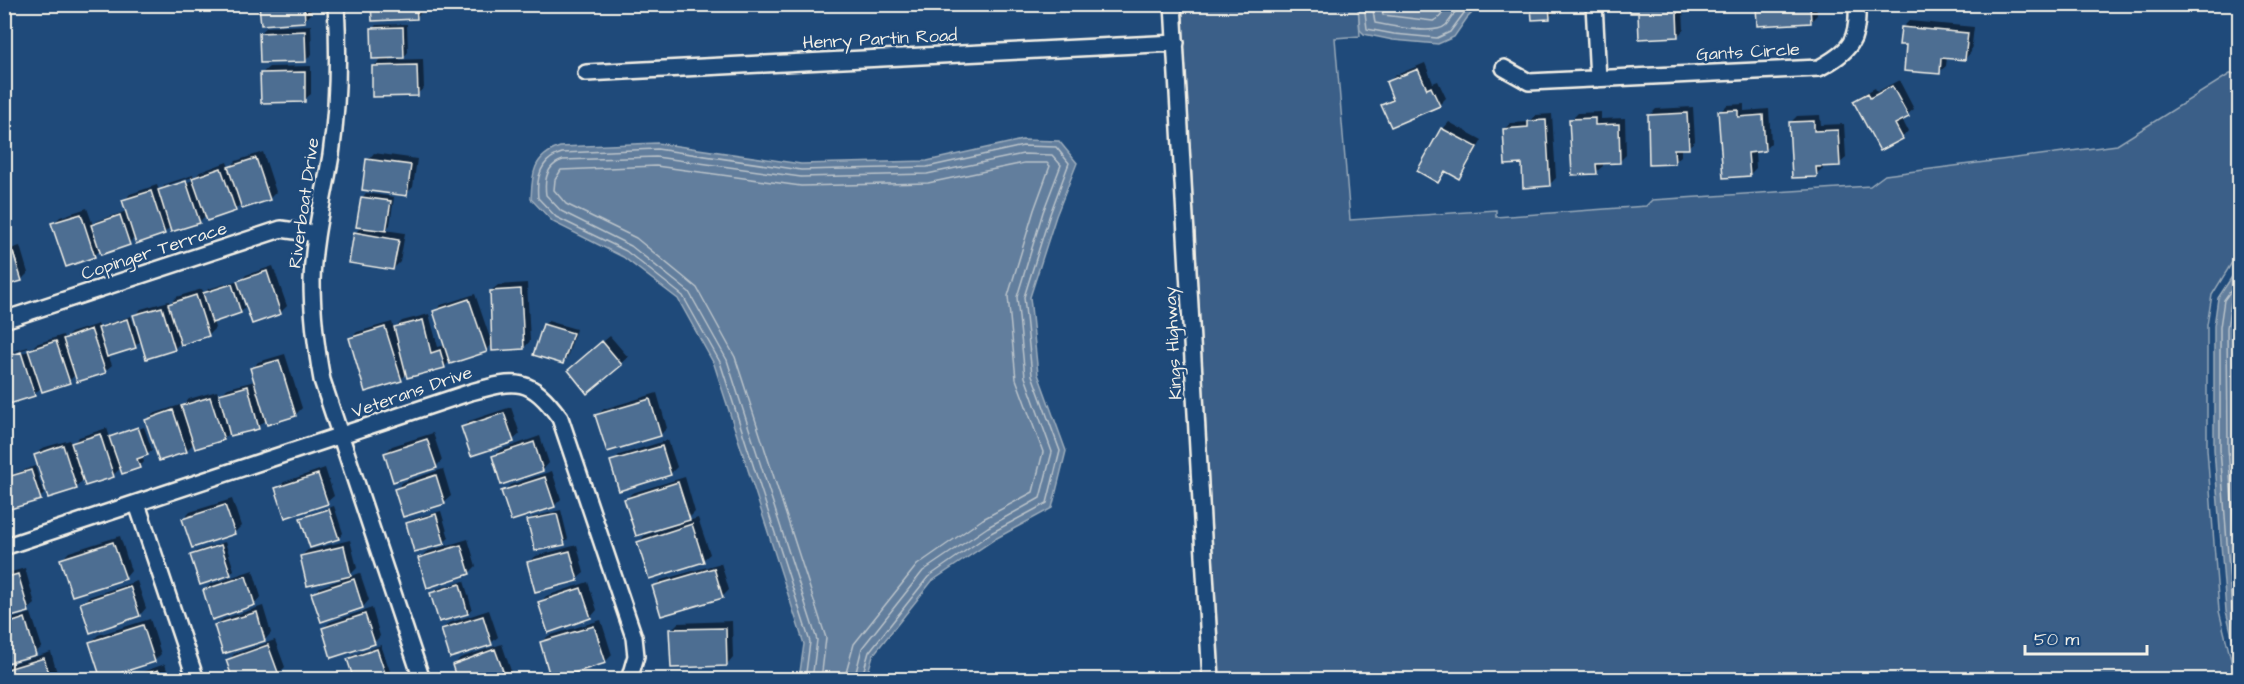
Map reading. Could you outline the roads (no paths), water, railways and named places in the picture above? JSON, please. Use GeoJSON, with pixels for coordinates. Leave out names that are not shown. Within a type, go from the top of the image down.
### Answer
{"type":"FeatureCollection","features":[{"type":"Feature","properties":{"kind":"street","name":"Riverboat Drive"},"geometry":{"type":"LineString","coordinates":[[336,4],[337,110],[316,234],[312,280],[314,334],[322,380],[422,680]]}},
{"type":"Feature","properties":{"kind":"street","name":"Kings Highway"},"geometry":{"type":"LineString","coordinates":[[1173,4],[1211,680]]}},
{"type":"Feature","properties":{"kind":"street"},"geometry":{"type":"LineString","coordinates":[[1594,4],[1598,79]]}},
{"type":"Feature","properties":{"kind":"street","name":"Gants Circle"},"geometry":{"type":"LineString","coordinates":[[1504,69],[1529,82],[1819,68],[1840,57],[1852,43],[1858,20],[1857,4]]}},
{"type":"Feature","properties":{"kind":"street","name":"Henry Partin Road"},"geometry":{"type":"LineString","coordinates":[[586,73],[1176,43]]}},
{"type":"Feature","properties":{"kind":"street","name":"Copinger Terrace"},"geometry":{"type":"LineString","coordinates":[[4,320],[281,229],[316,234]]}},
{"type":"Feature","properties":{"kind":"street","name":"Veterans Drive"},"geometry":{"type":"LineString","coordinates":[[4,547],[505,382],[528,385],[544,397],[560,418],[634,637],[636,656],[629,680]]}},
{"type":"Feature","properties":{"kind":"street"},"geometry":{"type":"LineString","coordinates":[[137,504],[196,680]]}},
{"type":"Feature","properties":{"kind":"water"},"geometry":{"type":"Polygon","coordinates":[[[1358,5],[1473,5],[1474,11],[1454,37],[1438,44],[1393,40],[1364,34],[1360,30],[1358,5]]]}},
{"type":"Feature","properties":{"kind":"water"},"geometry":{"type":"Polygon","coordinates":[[[1022,140],[1059,141],[1077,163],[1056,216],[1030,297],[1038,374],[1066,451],[1052,508],[995,539],[932,581],[873,655],[866,679],[799,679],[804,644],[714,364],[678,299],[623,257],[553,222],[531,199],[533,174],[544,155],[560,147],[657,143],[801,164],[927,161],[1022,140]]]}},
{"type":"Feature","properties":{"kind":"water"},"geometry":{"type":"Polygon","coordinates":[[[2239,266],[2239,665],[2226,611],[2214,449],[2214,326],[2218,298],[2239,266]]]}}]}
